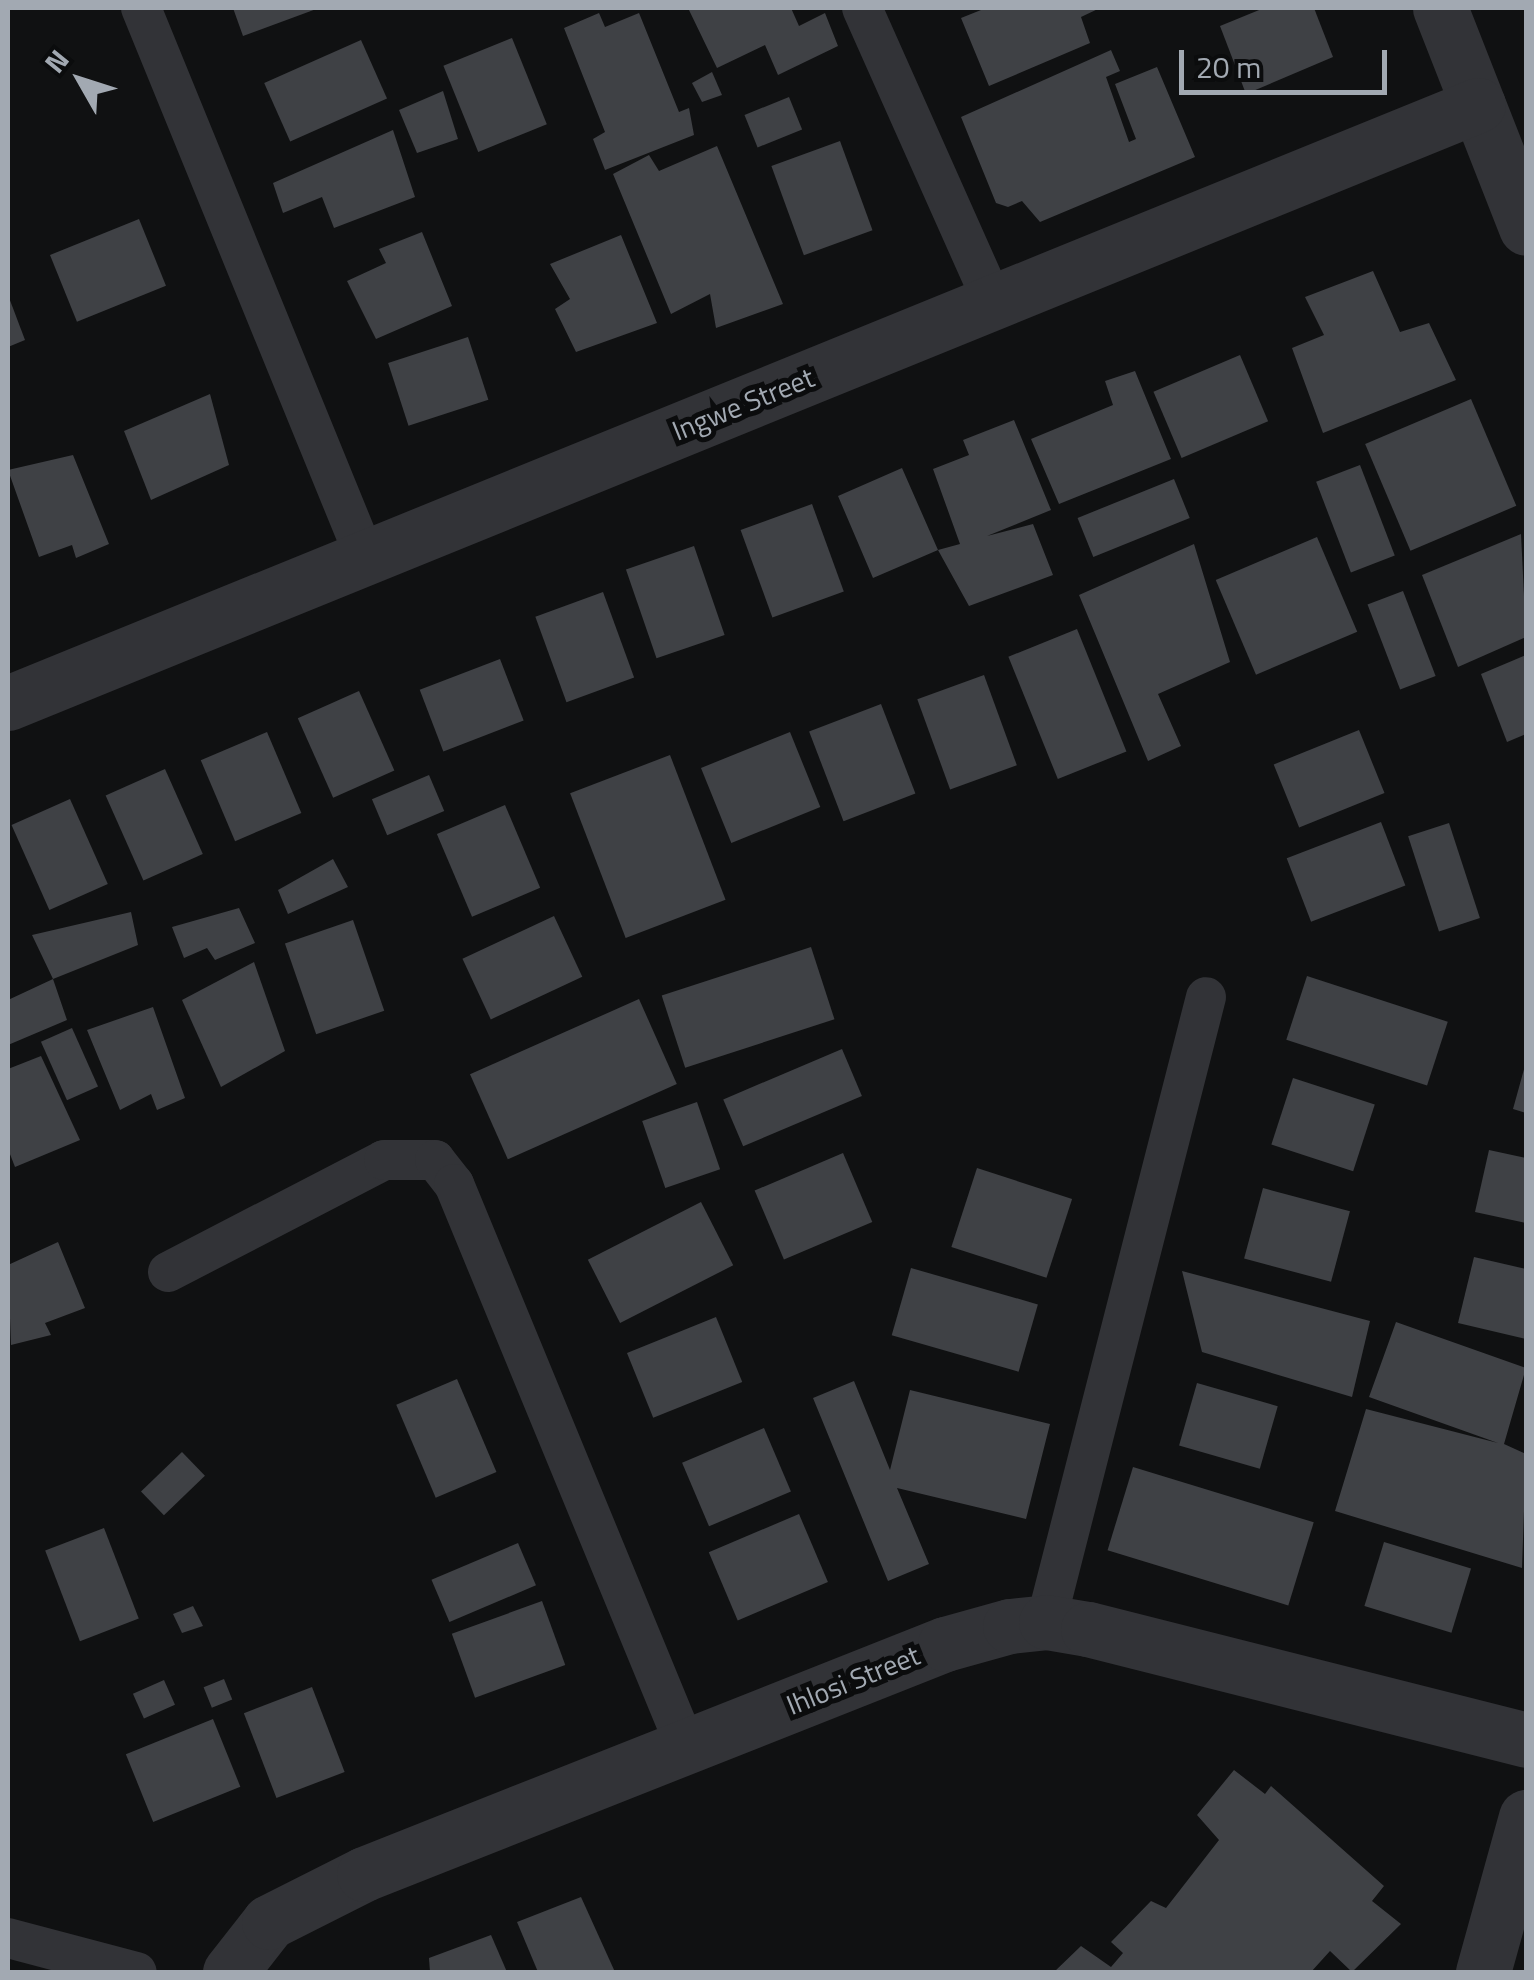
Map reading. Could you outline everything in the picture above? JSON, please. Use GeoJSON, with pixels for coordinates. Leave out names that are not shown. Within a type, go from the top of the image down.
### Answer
{"type":"FeatureCollection","features":[{"type":"Feature","properties":{"kind":"street"},"geometry":{"type":"LineString","coordinates":[[1440,8],[1526,228]]}},
{"type":"Feature","properties":{"kind":"street","name":"Ingwe Street"},"geometry":{"type":"LineString","coordinates":[[8,703],[1478,105]]}},
{"type":"Feature","properties":{"kind":"street","name":"Ihlosi Street"},"geometry":{"type":"LineString","coordinates":[[230,1972],[268,1922],[306,1900],[978,1632],[1046,1622],[1526,1740]]}},
{"type":"Feature","properties":{"kind":"street"},"geometry":{"type":"LineString","coordinates":[[1483,1972],[1526,1818]]}},
{"type":"Feature","properties":{"kind":"lane"},"geometry":{"type":"LineString","coordinates":[[142,8],[365,557]]}},
{"type":"Feature","properties":{"kind":"lane"},"geometry":{"type":"LineString","coordinates":[[862,8],[994,302]]}},
{"type":"Feature","properties":{"kind":"lane"},"geometry":{"type":"LineString","coordinates":[[1046,1622],[1206,997]]}},
{"type":"Feature","properties":{"kind":"lane"},"geometry":{"type":"LineString","coordinates":[[168,1272],[384,1160],[434,1160],[454,1184],[686,1747]]}},
{"type":"Feature","properties":{"kind":"lane"},"geometry":{"type":"LineString","coordinates":[[8,1938],[137,1972]]}},
{"type":"Feature","properties":{"kind":"building"},"geometry":{"type":"Polygon","coordinates":[[[233,8],[319,8],[243,36],[233,8]]]}},
{"type":"Feature","properties":{"kind":"building"},"geometry":{"type":"Polygon","coordinates":[[[688,8],[791,8],[799,26],[825,13],[838,46],[778,75],[765,45],[717,68],[688,8]]]}},
{"type":"Feature","properties":{"kind":"building"},"geometry":{"type":"Polygon","coordinates":[[[986,8],[1100,8],[1081,17],[1090,43],[989,86],[961,18],[986,8]]]}},
{"type":"Feature","properties":{"kind":"building"},"geometry":{"type":"Polygon","coordinates":[[[1264,8],[1314,8],[1333,57],[1246,94],[1220,26],[1264,8]]]}},
{"type":"Feature","properties":{"kind":"building"},"geometry":{"type":"Polygon","coordinates":[[[599,13],[605,27],[639,13],[679,112],[689,108],[694,135],[605,170],[593,139],[605,132],[564,28],[599,13]]]}},
{"type":"Feature","properties":{"kind":"building"},"geometry":{"type":"Polygon","coordinates":[[[512,38],[547,124],[478,152],[443,66],[512,38]]]}},
{"type":"Feature","properties":{"kind":"building"},"geometry":{"type":"Polygon","coordinates":[[[361,40],[387,98],[290,142],[264,83],[361,40]]]}},
{"type":"Feature","properties":{"kind":"building"},"geometry":{"type":"Polygon","coordinates":[[[1111,50],[1120,71],[1106,77],[1129,142],[1136,139],[1115,84],[1157,67],[1195,157],[1040,222],[1022,201],[1008,207],[996,203],[961,117],[1111,50]]]}},
{"type":"Feature","properties":{"kind":"building"},"geometry":{"type":"Polygon","coordinates":[[[712,72],[722,95],[702,102],[692,83],[712,72]]]}},
{"type":"Feature","properties":{"kind":"building"},"geometry":{"type":"Polygon","coordinates":[[[443,91],[458,139],[417,153],[399,110],[443,91]]]}},
{"type":"Feature","properties":{"kind":"building"},"geometry":{"type":"Polygon","coordinates":[[[789,97],[802,129],[758,147],[744,115],[789,97]]]}},
{"type":"Feature","properties":{"kind":"building"},"geometry":{"type":"Polygon","coordinates":[[[393,130],[415,197],[334,228],[322,197],[283,213],[273,183],[393,130]]]}},
{"type":"Feature","properties":{"kind":"building"},"geometry":{"type":"Polygon","coordinates":[[[840,141],[872,230],[804,255],[771,166],[840,141]]]}},
{"type":"Feature","properties":{"kind":"building"},"geometry":{"type":"Polygon","coordinates":[[[717,146],[783,304],[716,328],[710,294],[671,314],[613,174],[649,155],[659,171],[717,146]]]}},
{"type":"Feature","properties":{"kind":"building"},"geometry":{"type":"Polygon","coordinates":[[[139,219],[166,286],[77,322],[50,255],[139,219]]]}},
{"type":"Feature","properties":{"kind":"building"},"geometry":{"type":"Polygon","coordinates":[[[422,232],[452,306],[376,339],[347,281],[386,263],[379,249],[422,232]]]}},
{"type":"Feature","properties":{"kind":"building"},"geometry":{"type":"Polygon","coordinates":[[[621,235],[657,323],[576,352],[555,309],[570,299],[550,264],[621,235]]]}},
{"type":"Feature","properties":{"kind":"building"},"geometry":{"type":"Polygon","coordinates":[[[1373,271],[1400,332],[1429,323],[1456,380],[1323,433],[1292,348],[1324,335],[1305,297],[1373,271]]]}},
{"type":"Feature","properties":{"kind":"building"},"geometry":{"type":"Polygon","coordinates":[[[8,295],[25,340],[8,347],[8,295]]]}},
{"type":"Feature","properties":{"kind":"building"},"geometry":{"type":"Polygon","coordinates":[[[468,337],[488,400],[409,426],[388,363],[468,337]]]}},
{"type":"Feature","properties":{"kind":"building"},"geometry":{"type":"Polygon","coordinates":[[[1240,355],[1268,421],[1182,458],[1153,392],[1240,355]]]}},
{"type":"Feature","properties":{"kind":"building"},"geometry":{"type":"Polygon","coordinates":[[[1135,371],[1171,459],[1059,504],[1031,439],[1113,405],[1105,381],[1135,371]]]}},
{"type":"Feature","properties":{"kind":"building"},"geometry":{"type":"Polygon","coordinates":[[[210,394],[229,465],[151,500],[124,431],[210,394]]]}},
{"type":"Feature","properties":{"kind":"building"},"geometry":{"type":"Polygon","coordinates":[[[1471,399],[1516,506],[1410,551],[1365,444],[1471,399]]]}},
{"type":"Feature","properties":{"kind":"building"},"geometry":{"type":"Polygon","coordinates":[[[1014,420],[1051,510],[987,536],[1033,524],[1053,575],[969,606],[938,550],[960,544],[933,469],[969,455],[963,440],[1014,420]]]}},
{"type":"Feature","properties":{"kind":"building"},"geometry":{"type":"Polygon","coordinates":[[[73,455],[109,544],[76,558],[72,545],[39,557],[8,470],[73,455]]]}},
{"type":"Feature","properties":{"kind":"building"},"geometry":{"type":"Polygon","coordinates":[[[1360,465],[1395,556],[1351,572],[1316,482],[1360,465]]]}},
{"type":"Feature","properties":{"kind":"building"},"geometry":{"type":"Polygon","coordinates":[[[902,468],[938,550],[873,578],[838,496],[902,468]]]}},
{"type":"Feature","properties":{"kind":"building"},"geometry":{"type":"Polygon","coordinates":[[[1174,479],[1190,518],[1093,557],[1078,518],[1174,479]]]}},
{"type":"Feature","properties":{"kind":"building"},"geometry":{"type":"Polygon","coordinates":[[[812,504],[844,591],[772,617],[741,530],[812,504]]]}},
{"type":"Feature","properties":{"kind":"building"},"geometry":{"type":"Polygon","coordinates":[[[1521,534],[1526,637],[1458,667],[1422,575],[1521,534]]]}},
{"type":"Feature","properties":{"kind":"building"},"geometry":{"type":"Polygon","coordinates":[[[1317,537],[1357,632],[1256,675],[1216,580],[1317,537]]]}},
{"type":"Feature","properties":{"kind":"building"},"geometry":{"type":"Polygon","coordinates":[[[1194,544],[1230,662],[1158,694],[1181,746],[1148,761],[1079,595],[1194,544]]]}},
{"type":"Feature","properties":{"kind":"building"},"geometry":{"type":"Polygon","coordinates":[[[694,546],[725,635],[657,658],[626,569],[694,546]]]}},
{"type":"Feature","properties":{"kind":"building"},"geometry":{"type":"Polygon","coordinates":[[[1403,591],[1436,676],[1400,690],[1368,605],[1403,591]]]}},
{"type":"Feature","properties":{"kind":"building"},"geometry":{"type":"Polygon","coordinates":[[[603,592],[634,678],[566,702],[535,617],[603,592]]]}},
{"type":"Feature","properties":{"kind":"building"},"geometry":{"type":"Polygon","coordinates":[[[1077,629],[1126,751],[1058,779],[1008,657],[1077,629]]]}},
{"type":"Feature","properties":{"kind":"building"},"geometry":{"type":"Polygon","coordinates":[[[1526,655],[1526,734],[1507,742],[1481,674],[1526,655]]]}},
{"type":"Feature","properties":{"kind":"building"},"geometry":{"type":"Polygon","coordinates":[[[500,659],[524,721],[443,751],[420,690],[500,659]]]}},
{"type":"Feature","properties":{"kind":"building"},"geometry":{"type":"Polygon","coordinates":[[[984,675],[1017,765],[950,789],[917,699],[984,675]]]}},
{"type":"Feature","properties":{"kind":"building"},"geometry":{"type":"Polygon","coordinates":[[[359,691],[394,770],[333,798],[298,718],[359,691]]]}},
{"type":"Feature","properties":{"kind":"building"},"geometry":{"type":"Polygon","coordinates":[[[881,704],[915,794],[844,821],[809,732],[881,704]]]}},
{"type":"Feature","properties":{"kind":"building"},"geometry":{"type":"Polygon","coordinates":[[[1359,730],[1384,793],[1299,828],[1274,764],[1359,730]]]}},
{"type":"Feature","properties":{"kind":"building"},"geometry":{"type":"Polygon","coordinates":[[[267,732],[301,813],[235,841],[201,760],[267,732]]]}},
{"type":"Feature","properties":{"kind":"building"},"geometry":{"type":"Polygon","coordinates":[[[790,732],[820,807],[731,843],[701,768],[790,732]]]}},
{"type":"Feature","properties":{"kind":"building"},"geometry":{"type":"Polygon","coordinates":[[[670,755],[726,900],[626,938],[570,793],[670,755]]]}},
{"type":"Feature","properties":{"kind":"building"},"geometry":{"type":"Polygon","coordinates":[[[165,769],[203,854],[143,880],[106,795],[165,769]]]}},
{"type":"Feature","properties":{"kind":"building"},"geometry":{"type":"Polygon","coordinates":[[[429,775],[444,811],[387,835],[372,799],[429,775]]]}},
{"type":"Feature","properties":{"kind":"building"},"geometry":{"type":"Polygon","coordinates":[[[70,799],[108,884],[49,910],[12,825],[70,799]]]}},
{"type":"Feature","properties":{"kind":"building"},"geometry":{"type":"Polygon","coordinates":[[[505,805],[540,888],[472,917],[437,834],[505,805]]]}},
{"type":"Feature","properties":{"kind":"building"},"geometry":{"type":"Polygon","coordinates":[[[1381,822],[1405,885],[1311,922],[1287,858],[1381,822]]]}},
{"type":"Feature","properties":{"kind":"building"},"geometry":{"type":"Polygon","coordinates":[[[1449,823],[1480,918],[1439,931],[1408,836],[1449,823]]]}},
{"type":"Feature","properties":{"kind":"building"},"geometry":{"type":"Polygon","coordinates":[[[333,859],[348,887],[288,914],[278,890],[333,859]]]}},
{"type":"Feature","properties":{"kind":"building"},"geometry":{"type":"Polygon","coordinates":[[[239,908],[255,943],[215,960],[207,948],[184,958],[172,927],[239,908]]]}},
{"type":"Feature","properties":{"kind":"building"},"geometry":{"type":"Polygon","coordinates":[[[131,912],[138,945],[53,979],[32,935],[131,912]]]}},
{"type":"Feature","properties":{"kind":"building"},"geometry":{"type":"Polygon","coordinates":[[[554,916],[582,977],[491,1019],[462,959],[554,916]]]}},
{"type":"Feature","properties":{"kind":"building"},"geometry":{"type":"Polygon","coordinates":[[[353,920],[384,1011],[316,1034],[285,943],[353,920]]]}},
{"type":"Feature","properties":{"kind":"building"},"geometry":{"type":"Polygon","coordinates":[[[811,947],[834,1019],[685,1068],[662,996],[811,947]]]}},
{"type":"Feature","properties":{"kind":"building"},"geometry":{"type":"Polygon","coordinates":[[[254,962],[285,1051],[221,1087],[182,1000],[254,962]]]}},
{"type":"Feature","properties":{"kind":"building"},"geometry":{"type":"Polygon","coordinates":[[[1307,976],[1448,1022],[1427,1085],[1286,1040],[1307,976]]]}},
{"type":"Feature","properties":{"kind":"building"},"geometry":{"type":"Polygon","coordinates":[[[53,979],[67,1020],[8,1045],[8,1000],[53,979]]]}},
{"type":"Feature","properties":{"kind":"building"},"geometry":{"type":"Polygon","coordinates":[[[639,999],[677,1084],[508,1159],[470,1074],[639,999]]]}},
{"type":"Feature","properties":{"kind":"building"},"geometry":{"type":"Polygon","coordinates":[[[153,1007],[185,1098],[157,1110],[151,1094],[120,1110],[87,1030],[153,1007]]]}},
{"type":"Feature","properties":{"kind":"building"},"geometry":{"type":"Polygon","coordinates":[[[72,1028],[98,1086],[67,1100],[41,1042],[72,1028]]]}},
{"type":"Feature","properties":{"kind":"building"},"geometry":{"type":"Polygon","coordinates":[[[842,1049],[862,1096],[743,1146],[723,1099],[842,1049]]]}},
{"type":"Feature","properties":{"kind":"building"},"geometry":{"type":"Polygon","coordinates":[[[41,1056],[80,1140],[15,1167],[8,1149],[8,1069],[41,1056]]]}},
{"type":"Feature","properties":{"kind":"building"},"geometry":{"type":"Polygon","coordinates":[[[1526,1062],[1526,1113],[1513,1109],[1526,1062]]]}},
{"type":"Feature","properties":{"kind":"building"},"geometry":{"type":"Polygon","coordinates":[[[1293,1078],[1375,1105],[1353,1171],[1271,1145],[1293,1078]]]}},
{"type":"Feature","properties":{"kind":"building"},"geometry":{"type":"Polygon","coordinates":[[[697,1102],[720,1169],[665,1188],[642,1121],[697,1102]]]}},
{"type":"Feature","properties":{"kind":"building"},"geometry":{"type":"Polygon","coordinates":[[[1489,1150],[1526,1158],[1526,1223],[1475,1212],[1489,1150]]]}},
{"type":"Feature","properties":{"kind":"building"},"geometry":{"type":"Polygon","coordinates":[[[843,1153],[872,1222],[784,1260],[755,1191],[843,1153]]]}},
{"type":"Feature","properties":{"kind":"building"},"geometry":{"type":"Polygon","coordinates":[[[977,1168],[1072,1199],[1046,1278],[951,1247],[977,1168]]]}},
{"type":"Feature","properties":{"kind":"building"},"geometry":{"type":"Polygon","coordinates":[[[1263,1188],[1350,1211],[1331,1282],[1244,1259],[1263,1188]]]}},
{"type":"Feature","properties":{"kind":"building"},"geometry":{"type":"Polygon","coordinates":[[[701,1202],[733,1265],[620,1323],[588,1260],[701,1202]]]}},
{"type":"Feature","properties":{"kind":"building"},"geometry":{"type":"Polygon","coordinates":[[[58,1242],[85,1308],[45,1323],[51,1335],[11,1345],[8,1265],[58,1242]]]}},
{"type":"Feature","properties":{"kind":"building"},"geometry":{"type":"Polygon","coordinates":[[[1474,1257],[1526,1269],[1526,1339],[1458,1323],[1474,1257]]]}},
{"type":"Feature","properties":{"kind":"building"},"geometry":{"type":"Polygon","coordinates":[[[911,1268],[1038,1304],[1019,1372],[892,1335],[911,1268]]]}},
{"type":"Feature","properties":{"kind":"building"},"geometry":{"type":"Polygon","coordinates":[[[1182,1271],[1370,1321],[1352,1397],[1202,1352],[1182,1271]]]}},
{"type":"Feature","properties":{"kind":"building"},"geometry":{"type":"Polygon","coordinates":[[[716,1317],[742,1382],[653,1418],[627,1353],[716,1317]]]}},
{"type":"Feature","properties":{"kind":"building"},"geometry":{"type":"Polygon","coordinates":[[[1396,1322],[1526,1368],[1504,1444],[1526,1454],[1522,1568],[1335,1511],[1366,1409],[1498,1443],[1369,1397],[1396,1322]]]}},
{"type":"Feature","properties":{"kind":"building"},"geometry":{"type":"Polygon","coordinates":[[[457,1379],[496,1472],[436,1498],[396,1405],[457,1379]]]}},
{"type":"Feature","properties":{"kind":"building"},"geometry":{"type":"Polygon","coordinates":[[[854,1381],[890,1470],[910,1390],[1050,1424],[1026,1519],[897,1488],[929,1564],[888,1581],[813,1398],[854,1381]]]}},
{"type":"Feature","properties":{"kind":"building"},"geometry":{"type":"Polygon","coordinates":[[[1197,1383],[1278,1406],[1260,1469],[1179,1445],[1197,1383]]]}},
{"type":"Feature","properties":{"kind":"building"},"geometry":{"type":"Polygon","coordinates":[[[764,1428],[791,1492],[709,1526],[682,1463],[764,1428]]]}},
{"type":"Feature","properties":{"kind":"building"},"geometry":{"type":"Polygon","coordinates":[[[182,1452],[205,1476],[164,1515],[141,1492],[182,1452]]]}},
{"type":"Feature","properties":{"kind":"building"},"geometry":{"type":"Polygon","coordinates":[[[1133,1467],[1314,1522],[1288,1605],[1108,1550],[1133,1467]]]}},
{"type":"Feature","properties":{"kind":"building"},"geometry":{"type":"Polygon","coordinates":[[[799,1514],[828,1582],[738,1620],[709,1552],[799,1514]]]}},
{"type":"Feature","properties":{"kind":"building"},"geometry":{"type":"Polygon","coordinates":[[[104,1528],[139,1619],[80,1641],[45,1551],[104,1528]]]}},
{"type":"Feature","properties":{"kind":"building"},"geometry":{"type":"Polygon","coordinates":[[[1384,1542],[1471,1569],[1451,1633],[1364,1606],[1384,1542]]]}},
{"type":"Feature","properties":{"kind":"building"},"geometry":{"type":"Polygon","coordinates":[[[518,1543],[536,1585],[449,1622],[431,1580],[518,1543]]]}},
{"type":"Feature","properties":{"kind":"building"},"geometry":{"type":"Polygon","coordinates":[[[542,1601],[565,1665],[475,1698],[452,1634],[542,1601]]]}},
{"type":"Feature","properties":{"kind":"building"},"geometry":{"type":"Polygon","coordinates":[[[193,1606],[203,1626],[182,1633],[173,1614],[193,1606]]]}},
{"type":"Feature","properties":{"kind":"building"},"geometry":{"type":"Polygon","coordinates":[[[224,1679],[232,1699],[212,1708],[204,1687],[224,1679]]]}},
{"type":"Feature","properties":{"kind":"building"},"geometry":{"type":"Polygon","coordinates":[[[164,1680],[175,1705],[144,1718],[133,1694],[164,1680]]]}},
{"type":"Feature","properties":{"kind":"building"},"geometry":{"type":"Polygon","coordinates":[[[312,1687],[345,1772],[276,1798],[244,1713],[312,1687]]]}},
{"type":"Feature","properties":{"kind":"building"},"geometry":{"type":"Polygon","coordinates":[[[213,1719],[240,1787],[153,1822],[126,1754],[213,1719]]]}},
{"type":"Feature","properties":{"kind":"building"},"geometry":{"type":"Polygon","coordinates":[[[1234,1770],[1265,1794],[1271,1786],[1384,1886],[1372,1901],[1401,1924],[1352,1972],[1330,1951],[1311,1972],[1054,1972],[1081,1946],[1111,1967],[1123,1953],[1111,1942],[1151,1901],[1166,1908],[1219,1840],[1197,1815],[1234,1770]]]}},
{"type":"Feature","properties":{"kind":"building"},"geometry":{"type":"Polygon","coordinates":[[[581,1897],[615,1972],[538,1972],[517,1922],[581,1897]]]}},
{"type":"Feature","properties":{"kind":"building"},"geometry":{"type":"Polygon","coordinates":[[[491,1935],[507,1972],[430,1972],[429,1958],[491,1935]]]}}]}
